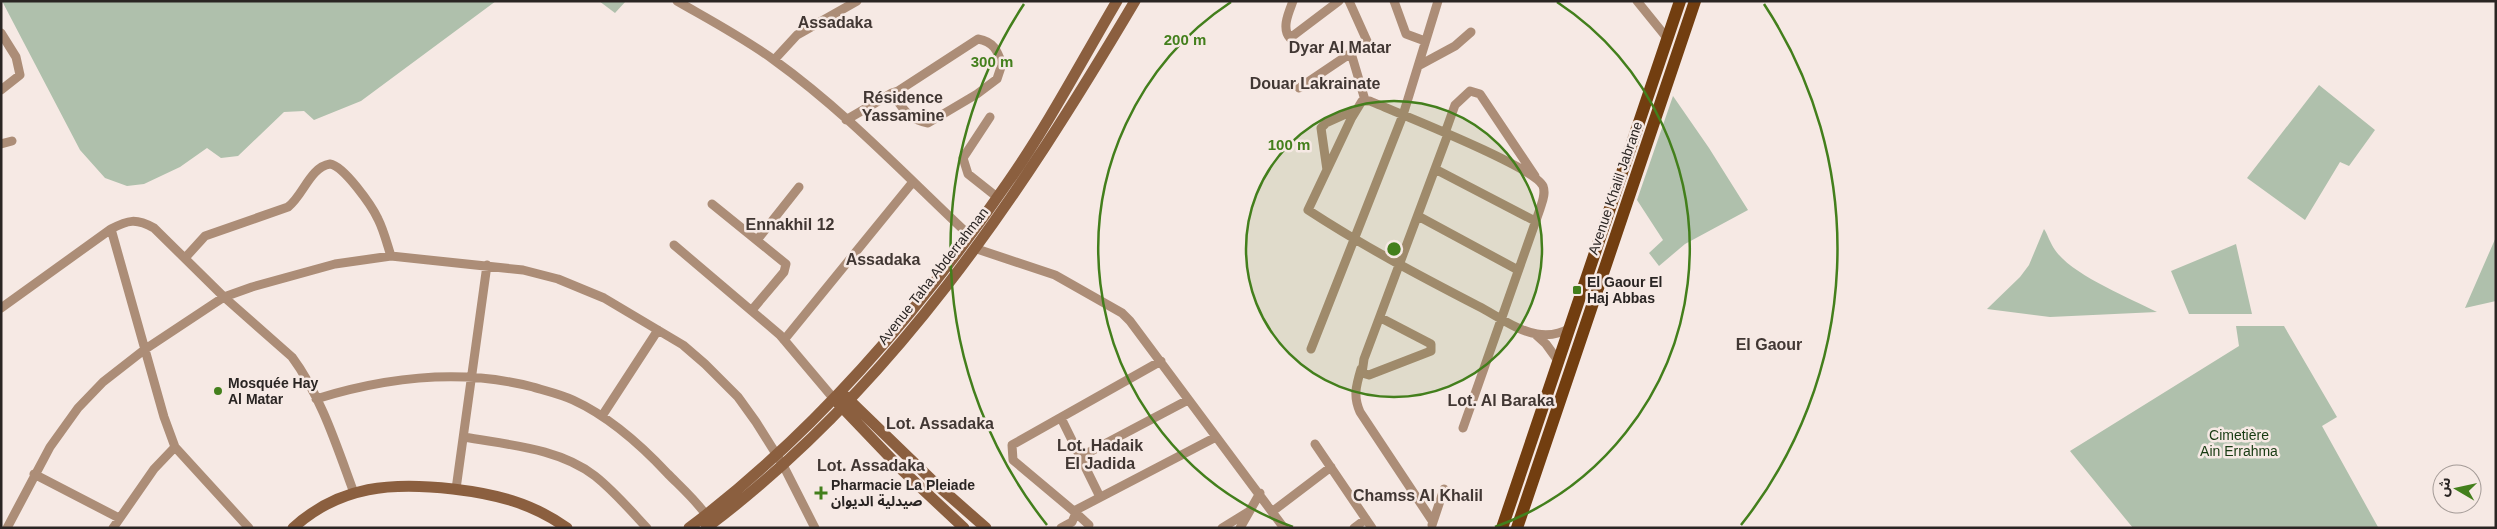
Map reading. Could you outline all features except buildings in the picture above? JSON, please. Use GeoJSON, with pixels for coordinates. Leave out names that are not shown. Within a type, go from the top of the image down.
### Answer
{"type":"FeatureCollection","features":[{"type":"Feature","properties":{"kind":"main road","name":"Avenue Khalil Jabrane"},"geometry":{"type":"LineString","coordinates":[[1502,528],[1680,1]]}},
{"type":"Feature","properties":{"kind":"main road","name":"Avenue Khalil Jabrane"},"geometry":{"type":"LineString","coordinates":[[1517,528],[1695,1]]}},
{"type":"Feature","properties":{"kind":"main road"},"geometry":{"type":"LineString","coordinates":[[1665,44],[1676,57]]}},
{"type":"Feature","properties":{"kind":"street"},"geometry":{"type":"LineString","coordinates":[[677,1],[774,60],[846,120],[970,235]]}},
{"type":"Feature","properties":{"kind":"street"},"geometry":{"type":"LineString","coordinates":[[774,60],[797,35],[857,1]]}},
{"type":"Feature","properties":{"kind":"street","name":"Avenue Taha Abderrahman"},"geometry":{"type":"LineString","coordinates":[[842,400],[970,235],[997,197],[1074,75],[1117,1]]}},
{"type":"Feature","properties":{"kind":"street","name":"Avenue Taha Abderrahman"},"geometry":{"type":"LineString","coordinates":[[689,528],[710,523],[780,460],[842,400],[962,268],[1047,148],[1135,1]]}},
{"type":"Feature","properties":{"kind":"street"},"geometry":{"type":"LineString","coordinates":[[1293,1],[1286,22],[1286,31],[1290,38],[1338,2]]}},
{"type":"Feature","properties":{"kind":"street"},"geometry":{"type":"LineString","coordinates":[[1299,88],[1367,41],[1350,1]]}},
{"type":"Feature","properties":{"kind":"street"},"geometry":{"type":"LineString","coordinates":[[1394,1],[1406,34],[1425,41]]}},
{"type":"Feature","properties":{"kind":"street"},"geometry":{"type":"LineString","coordinates":[[1311,349],[1352,240],[1403,115],[1438,1]]}},
{"type":"Feature","properties":{"kind":"street"},"geometry":{"type":"LineString","coordinates":[[1636,1],[1665,44]]}},
{"type":"Feature","properties":{"kind":"street"},"geometry":{"type":"LineString","coordinates":[[1418,66],[1456,46],[1471,32]]}},
{"type":"Feature","properties":{"kind":"street"},"geometry":{"type":"LineString","coordinates":[[1,33],[16,57],[20,75],[1,90]]}},
{"type":"Feature","properties":{"kind":"street"},"geometry":{"type":"LineString","coordinates":[[846,120],[978,39],[986,40],[996,47],[1002,64],[996,79],[976,94],[928,123],[916,121],[904,113],[892,93]]}},
{"type":"Feature","properties":{"kind":"street"},"geometry":{"type":"LineString","coordinates":[[1351,53],[1365,100]]}},
{"type":"Feature","properties":{"kind":"street"},"geometry":{"type":"LineString","coordinates":[[1432,525],[1360,412],[1355,401],[1354,389],[1435,169],[1455,105],[1470,91],[1480,94],[1538,180],[1544,192],[1463,428]]}},
{"type":"Feature","properties":{"kind":"street"},"geometry":{"type":"LineString","coordinates":[[1365,100],[1357,109],[1308,210],[1352,240],[1399,266],[1535,334],[1546,344],[1559,362]]}},
{"type":"Feature","properties":{"kind":"street"},"geometry":{"type":"LineString","coordinates":[[1365,100],[1446,133],[1520,169],[1538,180]]}},
{"type":"Feature","properties":{"kind":"street"},"geometry":{"type":"LineString","coordinates":[[1327,170],[1321,128],[1326,123],[1357,109]]}},
{"type":"Feature","properties":{"kind":"street"},"geometry":{"type":"LineString","coordinates":[[990,117],[963,158],[968,174],[997,197]]}},
{"type":"Feature","properties":{"kind":"street"},"geometry":{"type":"LineString","coordinates":[[1,144],[12,141]]}},
{"type":"Feature","properties":{"kind":"street"},"geometry":{"type":"LineString","coordinates":[[185,258],[205,236],[288,207],[297,201],[316,172],[330,164],[339,167],[378,218],[391,256]]}},
{"type":"Feature","properties":{"kind":"street"},"geometry":{"type":"LineString","coordinates":[[1435,169],[1535,221]]}},
{"type":"Feature","properties":{"kind":"street"},"geometry":{"type":"LineString","coordinates":[[784,340],[912,183]]}},
{"type":"Feature","properties":{"kind":"street"},"geometry":{"type":"LineString","coordinates":[[757,240],[799,187]]}},
{"type":"Feature","properties":{"kind":"street"},"geometry":{"type":"LineString","coordinates":[[712,204],[783,260],[786,268],[752,310]]}},
{"type":"Feature","properties":{"kind":"street"},"geometry":{"type":"LineString","coordinates":[[1418,216],[1518,270]]}},
{"type":"Feature","properties":{"kind":"street"},"geometry":{"type":"LineString","coordinates":[[1,308],[111,229],[131,220],[142,222],[154,228],[224,298],[292,357],[301,369],[316,399],[354,493]]}},
{"type":"Feature","properties":{"kind":"street"},"geometry":{"type":"LineString","coordinates":[[111,229],[144,350],[175,447],[248,528]]}},
{"type":"Feature","properties":{"kind":"street"},"geometry":{"type":"LineString","coordinates":[[674,245],[752,310],[784,340],[842,400],[902,470],[964,528]]}},
{"type":"Feature","properties":{"kind":"street"},"geometry":{"type":"LineString","coordinates":[[977,249],[1055,275],[1122,313],[1138,329],[1188,400],[1284,528]]}},
{"type":"Feature","properties":{"kind":"street"},"geometry":{"type":"LineString","coordinates":[[7,528],[34,474],[78,408],[103,382],[144,350],[224,298],[252,287],[335,264],[391,256],[523,270],[582,287],[632,313],[683,345],[738,397],[780,460],[815,528]]}},
{"type":"Feature","properties":{"kind":"street"},"geometry":{"type":"LineString","coordinates":[[951,259],[962,268]]}},
{"type":"Feature","properties":{"kind":"street"},"geometry":{"type":"LineString","coordinates":[[456,489],[487,265]]}},
{"type":"Feature","properties":{"kind":"street"},"geometry":{"type":"LineString","coordinates":[[1362,366],[1363,375],[1369,375],[1424,355],[1432,349],[1431,344],[1381,318]]}},
{"type":"Feature","properties":{"kind":"street"},"geometry":{"type":"LineString","coordinates":[[1535,334],[1553,335],[1570,328]]}},
{"type":"Feature","properties":{"kind":"street"},"geometry":{"type":"LineString","coordinates":[[602,416],[658,330]]}},
{"type":"Feature","properties":{"kind":"street"},"geometry":{"type":"LineString","coordinates":[[1089,525],[1012,456],[1012,445],[1161,361]]}},
{"type":"Feature","properties":{"kind":"street"},"geometry":{"type":"LineString","coordinates":[[316,399],[388,381],[425,377],[472,376],[548,391],[572,399],[602,416],[655,460],[710,523]]}},
{"type":"Feature","properties":{"kind":"street"},"geometry":{"type":"LineString","coordinates":[[842,400],[986,528]]}},
{"type":"Feature","properties":{"kind":"street"},"geometry":{"type":"LineString","coordinates":[[1080,457],[1188,400]]}},
{"type":"Feature","properties":{"kind":"street"},"geometry":{"type":"LineString","coordinates":[[1061,418],[1100,497]]}},
{"type":"Feature","properties":{"kind":"street"},"geometry":{"type":"LineString","coordinates":[[464,437],[544,452],[570,461],[596,476],[648,528]]}},
{"type":"Feature","properties":{"kind":"street"},"geometry":{"type":"LineString","coordinates":[[1061,528],[1072,522],[1075,512],[1100,497],[1216,437]]}},
{"type":"Feature","properties":{"kind":"street"},"geometry":{"type":"LineString","coordinates":[[1315,444],[1372,528]]}},
{"type":"Feature","properties":{"kind":"street"},"geometry":{"type":"LineString","coordinates":[[113,528],[154,469],[175,447]]}},
{"type":"Feature","properties":{"kind":"street"},"geometry":{"type":"LineString","coordinates":[[1272,511],[1331,467]]}},
{"type":"Feature","properties":{"kind":"street"},"geometry":{"type":"LineString","coordinates":[[34,474],[119,518]]}},
{"type":"Feature","properties":{"kind":"street"},"geometry":{"type":"LineString","coordinates":[[293,528],[325,505],[354,493],[402,484],[456,489],[512,499],[541,511],[567,528]]}},
{"type":"Feature","properties":{"kind":"street"},"geometry":{"type":"LineString","coordinates":[[1432,525],[1444,489]]}},
{"type":"Feature","properties":{"kind":"street"},"geometry":{"type":"LineString","coordinates":[[1240,528],[1260,494]]}},
{"type":"Feature","properties":{"kind":"street"},"geometry":{"type":"LineString","coordinates":[[1222,528],[1248,512]]}},
{"type":"Feature","properties":{"kind":"street"},"geometry":{"type":"LineString","coordinates":[[1354,528],[1366,519]]}},
{"type":"Feature","properties":{"kind":"green space"},"geometry":{"type":"Polygon","coordinates":[[[2,1],[496,1],[361,101],[314,120],[304,111],[284,112],[238,156],[221,158],[207,148],[180,167],[144,184],[127,186],[105,178],[80,150],[2,1]]]}},
{"type":"Feature","properties":{"kind":"green space"},"geometry":{"type":"Polygon","coordinates":[[[599,1],[626,1],[615,13],[599,1]]]}},
{"type":"Feature","properties":{"kind":"green space"},"geometry":{"type":"Polygon","coordinates":[[[2319,85],[2375,130],[2349,166],[2340,162],[2305,220],[2247,178],[2319,85]]]}},
{"type":"Feature","properties":{"kind":"green space"},"geometry":{"type":"Polygon","coordinates":[[[1673,96],[1748,210],[1685,244],[1659,266],[1649,253],[1663,240],[1637,200],[1673,96]]]}},
{"type":"Feature","properties":{"kind":"green space"},"geometry":{"type":"Polygon","coordinates":[[[2044,229],[2055,250],[2074,268],[2102,285],[2157,312],[2050,317],[1987,309],[2020,277],[2029,265],[2044,229]]]}},
{"type":"Feature","properties":{"kind":"green space"},"geometry":{"type":"Polygon","coordinates":[[[2496,237],[2496,301],[2465,308],[2496,237]]]}},
{"type":"Feature","properties":{"kind":"green space"},"geometry":{"type":"Polygon","coordinates":[[[2236,244],[2252,314],[2189,314],[2171,271],[2236,244]]]}},
{"type":"Feature","properties":{"kind":"green space","name":"Cimetière Ain Errahma"},"geometry":{"type":"Polygon","coordinates":[[[2236,326],[2284,326],[2337,417],[2322,426],[2378,527],[2133,528],[2070,451],[2239,346],[2236,326]]]}},
{"type":"Feature","properties":{"kind":"place","name":"El Gaour El Haj Abbas"},"geometry":{"type":"Point","coordinates":[1577,290]}},
{"type":"Feature","properties":{"kind":"place","name":"Mosquée Hay Al Matar"},"geometry":{"type":"Point","coordinates":[218,391]}},
{"type":"Feature","properties":{"kind":"place","name":"Pharmacie La Pleiade صيدلية الديوان"},"geometry":{"type":"Point","coordinates":[821,493]}},
{"type":"Feature","properties":{"kind":"district","name":"Assadaka"},"geometry":{"type":"Point","coordinates":[835,22]}},
{"type":"Feature","properties":{"kind":"district","name":"Dyar Al Matar"},"geometry":{"type":"Point","coordinates":[1340,47]}},
{"type":"Feature","properties":{"kind":"district","name":"Douar Lakrainate"},"geometry":{"type":"Point","coordinates":[1315,83]}},
{"type":"Feature","properties":{"kind":"district","name":"Résidence Yassamine"},"geometry":{"type":"Point","coordinates":[903,106]}},
{"type":"Feature","properties":{"kind":"district","name":"Ennakhil 12"},"geometry":{"type":"Point","coordinates":[790,224]}},
{"type":"Feature","properties":{"kind":"district","name":"Assadaka"},"geometry":{"type":"Point","coordinates":[883,259]}},
{"type":"Feature","properties":{"kind":"district","name":"El Gaour"},"geometry":{"type":"Point","coordinates":[1769,344]}},
{"type":"Feature","properties":{"kind":"district","name":"Lot. Al Baraka"},"geometry":{"type":"Point","coordinates":[1501,400]}},
{"type":"Feature","properties":{"kind":"district","name":"Lot. Assadaka"},"geometry":{"type":"Point","coordinates":[940,423]}},
{"type":"Feature","properties":{"kind":"district","name":"Lot. Hadaik El Jadida"},"geometry":{"type":"Point","coordinates":[1100,454]}},
{"type":"Feature","properties":{"kind":"district","name":"Lot. Assadaka"},"geometry":{"type":"Point","coordinates":[871,465]}},
{"type":"Feature","properties":{"kind":"district","name":"Chamss Al Khalil"},"geometry":{"type":"Point","coordinates":[1418,495]}}]}
